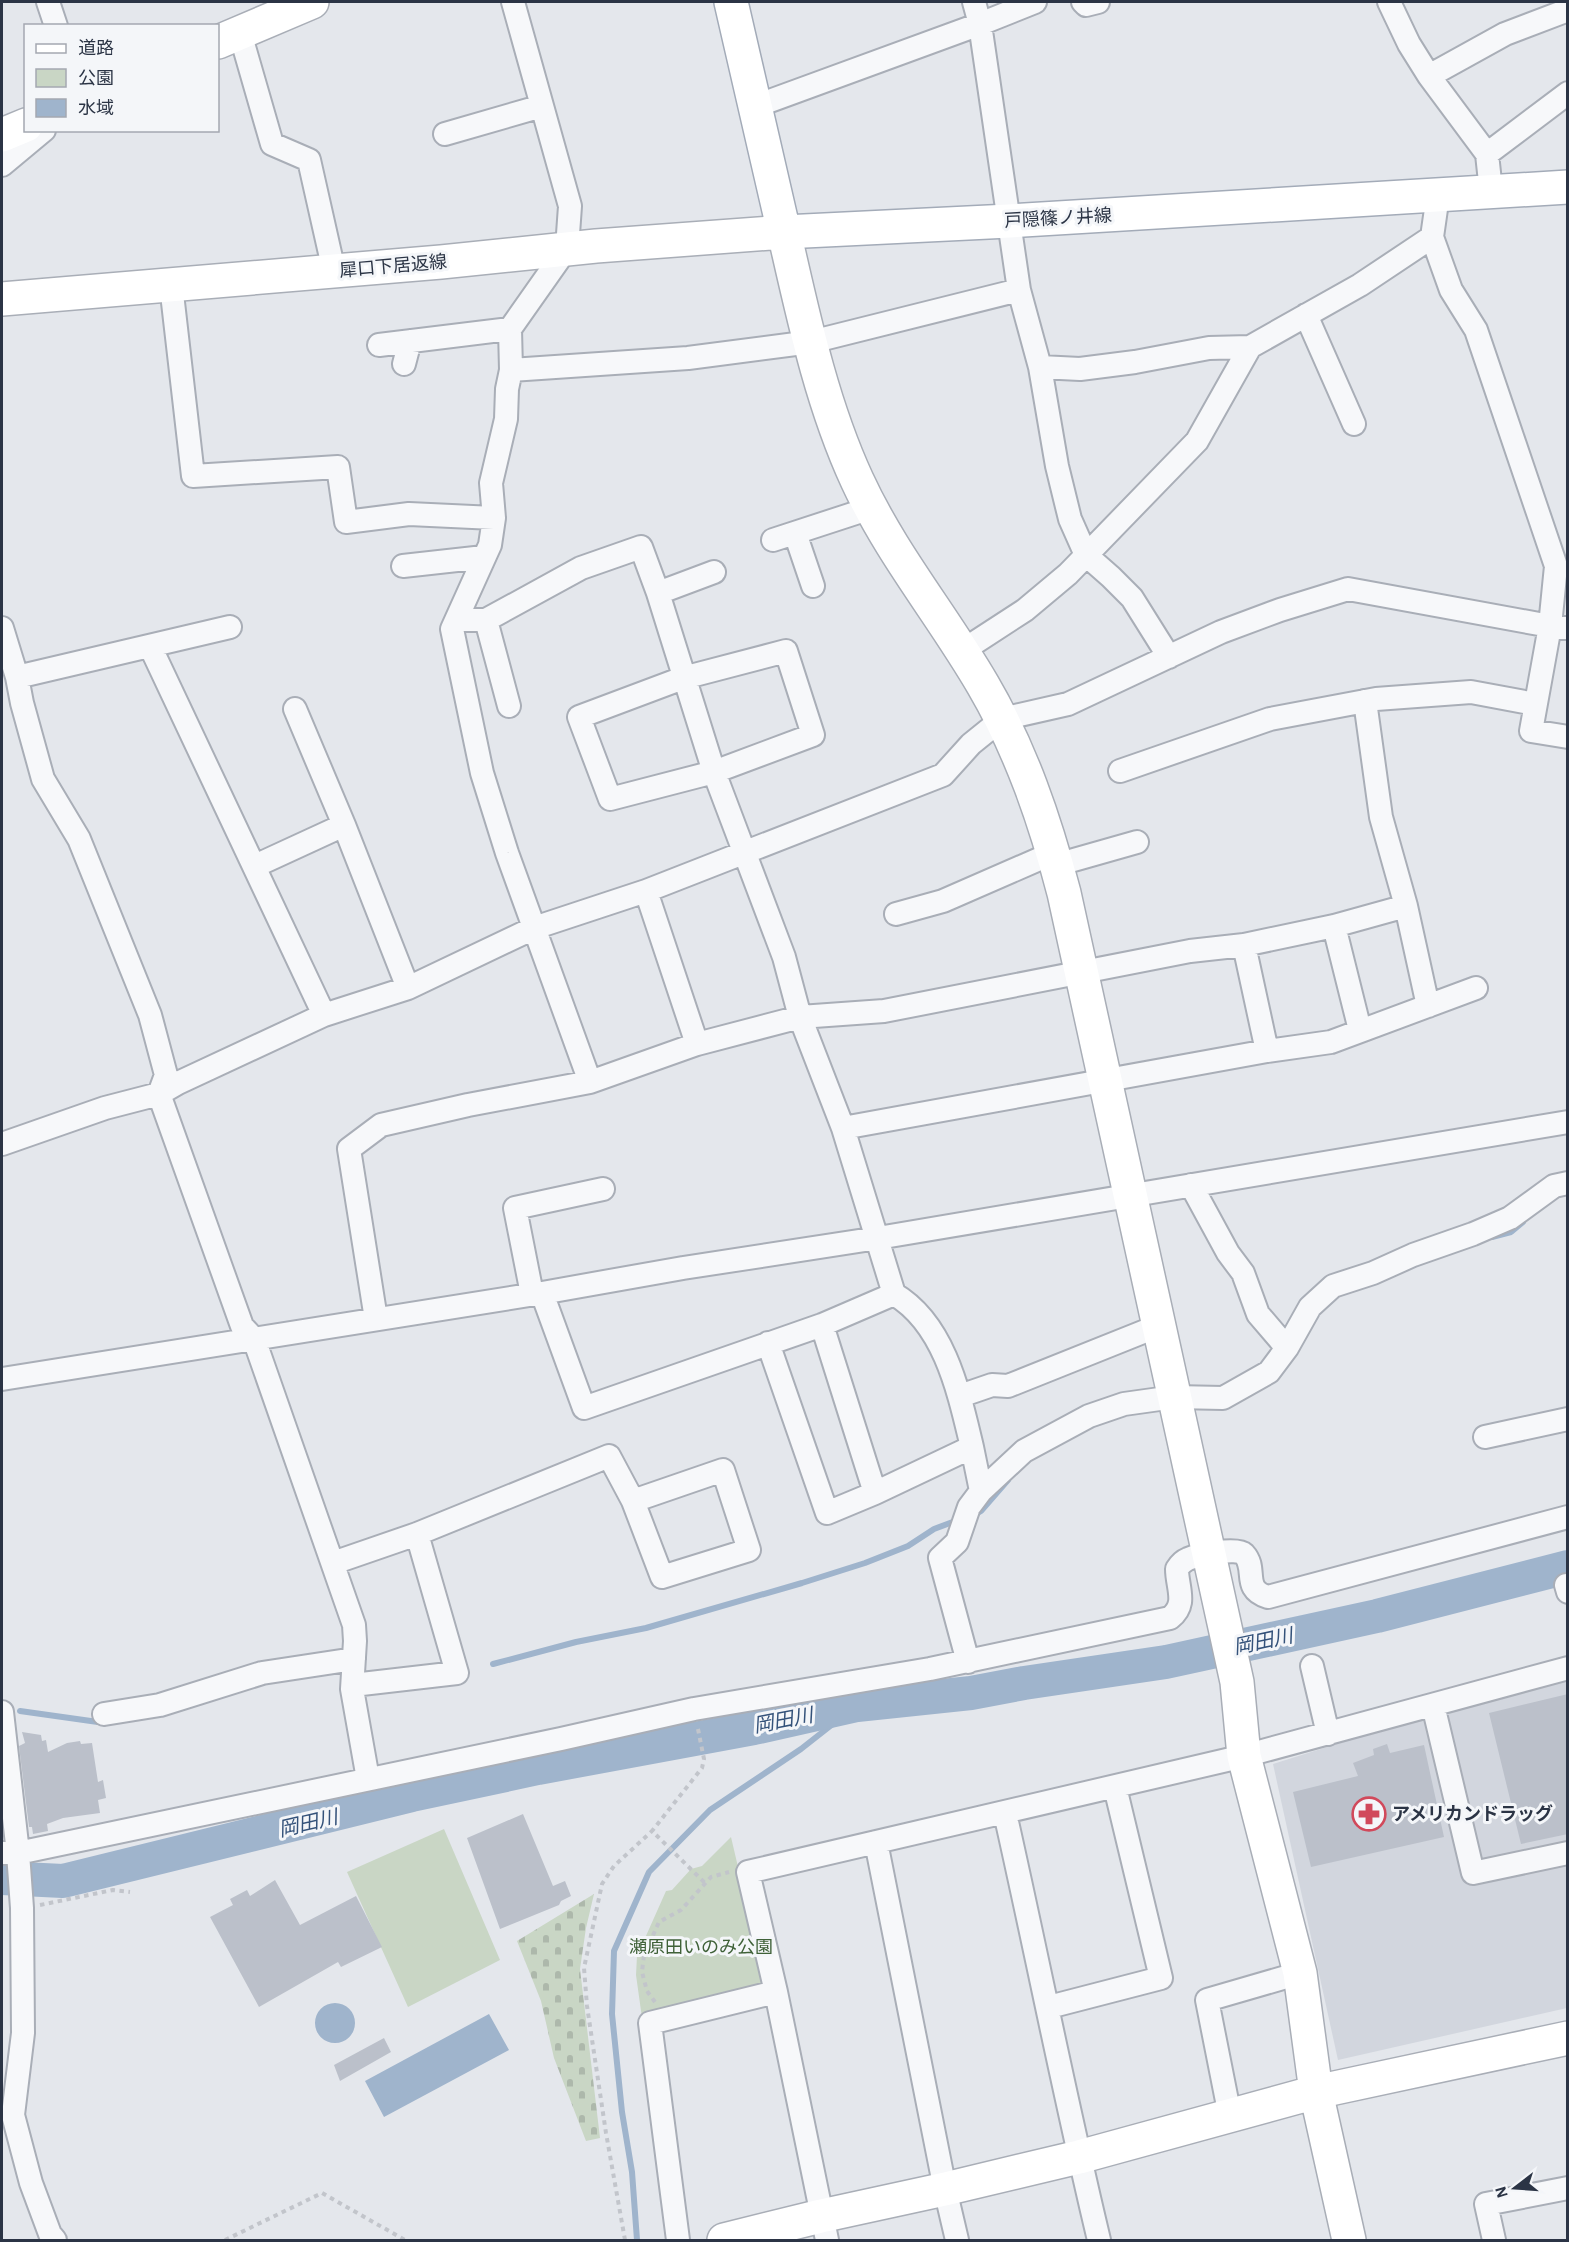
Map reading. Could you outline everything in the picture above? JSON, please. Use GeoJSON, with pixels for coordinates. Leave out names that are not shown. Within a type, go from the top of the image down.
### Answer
{"type":"FeatureCollection","features":[{"type":"Feature","properties":{"kind":"street"},"geometry":{"type":"LineString","coordinates":[[48,2],[55,24]]}},
{"type":"Feature","properties":{"kind":"street"},"geometry":{"type":"LineString","coordinates":[[513,2],[570,206],[567,249],[510,329],[511,370],[507,389],[506,419],[491,483],[494,518],[490,545],[452,629],[482,773],[507,853],[590,1082]]}},
{"type":"Feature","properties":{"kind":"street"},"geometry":{"type":"LineString","coordinates":[[731,2],[811,342],[844,450],[871,508],[901,560],[962,651],[1002,719],[1025,770],[1055,859],[1237,1682],[1244,1756],[1300,1973],[1316,2092],[1349,2241]]}},
{"type":"Feature","properties":{"kind":"street"},"geometry":{"type":"LineString","coordinates":[[974,2],[980,24],[1019,290],[1040,367],[1057,466],[1070,519],[1086,555],[1132,598],[1169,657]]}},
{"type":"Feature","properties":{"kind":"street"},"geometry":{"type":"LineString","coordinates":[[756,106],[1035,2]]}},
{"type":"Feature","properties":{"kind":"street"},"geometry":{"type":"LineString","coordinates":[[1083,2],[1086,5],[1098,2]]}},
{"type":"Feature","properties":{"kind":"street"},"geometry":{"type":"LineString","coordinates":[[1389,2],[1409,44],[1429,76],[1487,154],[1491,191]]}},
{"type":"Feature","properties":{"kind":"street"},"geometry":{"type":"LineString","coordinates":[[301,4],[229,38],[272,144],[309,160],[334,271]]}},
{"type":"Feature","properties":{"kind":"street"},"geometry":{"type":"LineString","coordinates":[[1429,76],[1505,34],[1568,10]]}},
{"type":"Feature","properties":{"kind":"street"},"geometry":{"type":"LineString","coordinates":[[1487,154],[1568,93]]}},
{"type":"Feature","properties":{"kind":"street"},"geometry":{"type":"LineString","coordinates":[[445,134],[542,106]]}},
{"type":"Feature","properties":{"kind":"street"},"geometry":{"type":"LineString","coordinates":[[2,135],[24,125]]}},
{"type":"Feature","properties":{"kind":"street"},"geometry":{"type":"LineString","coordinates":[[2,165],[42,132]]}},
{"type":"Feature","properties":{"kind":"street","name":"戸隠篠ノ井線"},"geometry":{"type":"LineString","coordinates":[[784,232],[1009,221],[1568,187]]}},
{"type":"Feature","properties":{"kind":"street"},"geometry":{"type":"LineString","coordinates":[[1438,195],[1431,237],[1451,290],[1476,330],[1527,474],[1556,566],[1559,627],[1536,704],[1531,730],[1568,737]]}},
{"type":"Feature","properties":{"kind":"street","name":"犀口下居返線"},"geometry":{"type":"LineString","coordinates":[[2,299],[784,232]]}},
{"type":"Feature","properties":{"kind":"street"},"geometry":{"type":"LineString","coordinates":[[1040,367],[1080,369],[1209,348],[1250,347],[1360,285],[1431,237]]}},
{"type":"Feature","properties":{"kind":"street"},"geometry":{"type":"LineString","coordinates":[[171,285],[193,476],[338,466],[346,522],[409,514],[494,518]]}},
{"type":"Feature","properties":{"kind":"street"},"geometry":{"type":"LineString","coordinates":[[511,370],[688,358],[811,342],[1019,290]]}},
{"type":"Feature","properties":{"kind":"street"},"geometry":{"type":"LineString","coordinates":[[1306,315],[1354,424]]}},
{"type":"Feature","properties":{"kind":"street"},"geometry":{"type":"LineString","coordinates":[[379,345],[510,329]]}},
{"type":"Feature","properties":{"kind":"street"},"geometry":{"type":"LineString","coordinates":[[404,364],[410,341]]}},
{"type":"Feature","properties":{"kind":"street"},"geometry":{"type":"LineString","coordinates":[[962,651],[1025,610],[1068,574],[1197,441],[1250,347]]}},
{"type":"Feature","properties":{"kind":"street"},"geometry":{"type":"LineString","coordinates":[[773,540],[871,508]]}},
{"type":"Feature","properties":{"kind":"street"},"geometry":{"type":"LineString","coordinates":[[795,533],[813,586]]}},
{"type":"Feature","properties":{"kind":"street"},"geometry":{"type":"LineString","coordinates":[[458,620],[486,620],[581,568],[641,547],[658,592],[714,772],[784,957],[800,1017],[843,1128],[894,1294],[905,1301],[922,1318],[941,1349],[960,1396],[981,1491]]}},
{"type":"Feature","properties":{"kind":"street"},"geometry":{"type":"LineString","coordinates":[[403,566],[484,557]]}},
{"type":"Feature","properties":{"kind":"street"},"geometry":{"type":"LineString","coordinates":[[658,592],[714,572]]}},
{"type":"Feature","properties":{"kind":"street"},"geometry":{"type":"LineString","coordinates":[[2,1144],[105,1108],[159,1094],[324,1015],[408,988],[534,928],[646,891],[745,854],[943,775],[971,744],[1002,719],[1068,704],[1221,632],[1280,610],[1348,589],[1559,627]]}},
{"type":"Feature","properties":{"kind":"street"},"geometry":{"type":"LineString","coordinates":[[486,620],[509,706]]}},
{"type":"Feature","properties":{"kind":"street"},"geometry":{"type":"LineString","coordinates":[[17,677],[230,627]]}},
{"type":"Feature","properties":{"kind":"street"},"geometry":{"type":"LineString","coordinates":[[2,628],[43,779],[79,839],[150,1015],[165,1075],[159,1094],[242,1326],[254,1339],[354,1625],[353,1685],[368,1779]]}},
{"type":"Feature","properties":{"kind":"street"},"geometry":{"type":"LineString","coordinates":[[150,646],[324,1015]]}},
{"type":"Feature","properties":{"kind":"street"},"geometry":{"type":"LineString","coordinates":[[786,651],[813,735],[714,772],[610,799],[579,717],[683,678],[786,651]]}},
{"type":"Feature","properties":{"kind":"street"},"geometry":{"type":"LineString","coordinates":[[1120,771],[1270,719],[1365,701],[1471,692],[1536,704]]}},
{"type":"Feature","properties":{"kind":"street"},"geometry":{"type":"LineString","coordinates":[[1365,701],[1381,817],[1406,906],[1428,1006]]}},
{"type":"Feature","properties":{"kind":"street"},"geometry":{"type":"LineString","coordinates":[[295,709],[344,825],[408,988]]}},
{"type":"Feature","properties":{"kind":"street"},"geometry":{"type":"LineString","coordinates":[[255,866],[344,825]]}},
{"type":"Feature","properties":{"kind":"street"},"geometry":{"type":"LineString","coordinates":[[896,914],[943,901],[1055,859],[1137,842]]}},
{"type":"Feature","properties":{"kind":"street"},"geometry":{"type":"LineString","coordinates":[[646,891],[697,1044]]}},
{"type":"Feature","properties":{"kind":"street"},"geometry":{"type":"LineString","coordinates":[[376,1319],[349,1149],[381,1125],[468,1105],[590,1082],[697,1044],[800,1017],[884,1011],[1190,951],[1244,945],[1334,926],[1406,906]]}},
{"type":"Feature","properties":{"kind":"street"},"geometry":{"type":"LineString","coordinates":[[1334,926],[1360,1030]]}},
{"type":"Feature","properties":{"kind":"street"},"geometry":{"type":"LineString","coordinates":[[1244,945],[1267,1051]]}},
{"type":"Feature","properties":{"kind":"street"},"geometry":{"type":"LineString","coordinates":[[843,1128],[1267,1051],[1331,1042],[1476,988]]}},
{"type":"Feature","properties":{"kind":"street"},"geometry":{"type":"LineString","coordinates":[[2,1379],[537,1294],[1568,1122]]}},
{"type":"Feature","properties":{"kind":"street"},"geometry":{"type":"LineString","coordinates":[[968,1662],[940,1558],[957,1542],[969,1507],[981,1491],[1024,1451],[1089,1416],[1125,1404],[1174,1397],[1223,1398],[1269,1372],[1287,1348],[1310,1307],[1333,1286],[1373,1273],[1413,1255],[1492,1226],[1510,1218],[1554,1186],[1568,1183]]}},
{"type":"Feature","properties":{"kind":"street"},"geometry":{"type":"LineString","coordinates":[[1191,1185],[1228,1253],[1243,1273],[1258,1314],[1287,1348]]}},
{"type":"Feature","properties":{"kind":"street"},"geometry":{"type":"LineString","coordinates":[[603,1189],[515,1208],[537,1294],[584,1408],[822,1325],[894,1294]]}},
{"type":"Feature","properties":{"kind":"street"},"geometry":{"type":"LineString","coordinates":[[822,1325],[875,1493]]}},
{"type":"Feature","properties":{"kind":"street"},"geometry":{"type":"LineString","coordinates":[[960,1396],[992,1385],[1008,1386],[1158,1326]]}},
{"type":"Feature","properties":{"kind":"street"},"geometry":{"type":"LineString","coordinates":[[768,1343],[827,1513],[972,1447]]}},
{"type":"Feature","properties":{"kind":"street"},"geometry":{"type":"LineString","coordinates":[[1485,1437],[1568,1419]]}},
{"type":"Feature","properties":{"kind":"street"},"geometry":{"type":"LineString","coordinates":[[333,1563],[417,1534],[609,1456],[633,1501],[662,1577],[749,1550],[723,1470],[633,1501]]}},
{"type":"Feature","properties":{"kind":"street"},"geometry":{"type":"LineString","coordinates":[[12,1856],[550,1742],[694,1709],[968,1662],[1170,1618],[1179,1611],[1181,1602],[1177,1569],[1187,1559],[1209,1554],[1236,1550],[1244,1554],[1253,1588],[1259,1594],[1268,1597],[1568,1517]]}},
{"type":"Feature","properties":{"kind":"street"},"geometry":{"type":"LineString","coordinates":[[353,1685],[457,1673],[417,1534]]}},
{"type":"Feature","properties":{"kind":"street"},"geometry":{"type":"LineString","coordinates":[[104,1714],[160,1705],[262,1673],[354,1659]]}},
{"type":"Feature","properties":{"kind":"street"},"geometry":{"type":"LineString","coordinates":[[1312,1666],[1328,1734]]}},
{"type":"Feature","properties":{"kind":"street"},"geometry":{"type":"LineString","coordinates":[[824,2228],[776,1992],[748,1872],[1244,1756],[1568,1668]]}},
{"type":"Feature","properties":{"kind":"street"},"geometry":{"type":"LineString","coordinates":[[1433,1705],[1473,1873],[1568,1853]]}},
{"type":"Feature","properties":{"kind":"street"},"geometry":{"type":"LineString","coordinates":[[2,1712],[12,1856],[22,1906],[23,2033],[7,2119],[50,2234],[55,2241]]}},
{"type":"Feature","properties":{"kind":"street"},"geometry":{"type":"LineString","coordinates":[[1049,2007],[1161,1978],[1115,1786]]}},
{"type":"Feature","properties":{"kind":"street"},"geometry":{"type":"LineString","coordinates":[[1005,1813],[1099,2241]]}},
{"type":"Feature","properties":{"kind":"street"},"geometry":{"type":"LineString","coordinates":[[876,1842],[957,2241]]}},
{"type":"Feature","properties":{"kind":"street"},"geometry":{"type":"LineString","coordinates":[[1230,2116],[1207,2000],[1300,1973]]}},
{"type":"Feature","properties":{"kind":"street"},"geometry":{"type":"LineString","coordinates":[[678,2241],[650,2023],[776,1992]]}},
{"type":"Feature","properties":{"kind":"street"},"geometry":{"type":"LineString","coordinates":[[724,2241],[824,2228],[945,2189],[1079,2157],[1316,2092],[1568,2038]]}},
{"type":"Feature","properties":{"kind":"street"},"geometry":{"type":"LineString","coordinates":[[1494,2241],[1486,2204],[1568,2188]]}},
{"type":"Feature","properties":{"kind":"path"},"geometry":{"type":"LineString","coordinates":[[625,2241],[606,2133],[587,2006],[584,1968],[602,1884],[614,1866],[652,1831],[702,1768],[704,1759],[694,1709]]}},
{"type":"Feature","properties":{"kind":"path"},"geometry":{"type":"LineString","coordinates":[[652,1831],[705,1882]]}},
{"type":"Feature","properties":{"kind":"path"},"geometry":{"type":"LineString","coordinates":[[660,2020],[642,1972],[644,1955],[659,1922],[681,1910],[711,1878],[739,1870],[748,1872]]}},
{"type":"Feature","properties":{"kind":"path"},"geometry":{"type":"LineString","coordinates":[[22,1906],[113,1890],[130,1892]]}},
{"type":"Feature","properties":{"kind":"path"},"geometry":{"type":"LineString","coordinates":[[225,2241],[322,2193],[405,2241]]}},
{"type":"Feature","properties":{"kind":"shaded area"},"geometry":{"type":"Polygon","coordinates":[[[1567,1676],[1567,2008],[1338,2060],[1273,1764],[1451,1708],[1567,1676]]]}},
{"type":"Feature","properties":{"kind":"green space"},"geometry":{"type":"Polygon","coordinates":[[[444,1829],[500,1960],[408,2007],[347,1872],[444,1829]]]}},
{"type":"Feature","properties":{"kind":"green space","name":"瀬原田いのみ公園"},"geometry":{"type":"Polygon","coordinates":[[[731,1837],[764,1978],[758,1989],[642,2018],[636,1975],[637,1956],[666,1891],[672,1890],[691,1869],[702,1866],[731,1837]]]}},
{"type":"Feature","properties":{"kind":"green space"},"geometry":{"type":"Polygon","coordinates":[[[594,1894],[580,1969],[600,2138],[586,2141],[554,2058],[541,2001],[517,1941],[594,1894]]]}},
{"type":"Feature","properties":{"kind":"water"},"geometry":{"type":"Polygon","coordinates":[[[335,2003],[343,2004],[349,2009],[354,2015],[354,2031],[349,2037],[343,2042],[335,2043],[327,2042],[321,2037],[316,2031],[315,2023],[316,2015],[321,2009],[327,2004],[335,2003]]]}},
{"type":"Feature","properties":{"kind":"water"},"geometry":{"type":"Polygon","coordinates":[[[489,2014],[509,2050],[384,2117],[365,2081],[489,2014]]]}},
{"type":"Feature","properties":{"kind":"building"},"geometry":{"type":"Polygon","coordinates":[[[1568,1694],[1568,1834],[1521,1844],[1489,1713],[1568,1694]]]}},
{"type":"Feature","properties":{"kind":"building"},"geometry":{"type":"Polygon","coordinates":[[[22,1732],[41,1735],[42,1741],[46,1740],[48,1752],[67,1743],[80,1741],[81,1744],[92,1743],[98,1782],[103,1780],[106,1798],[98,1800],[100,1813],[63,1818],[47,1824],[48,1831],[33,1834],[32,1827],[29,1827],[19,1746],[25,1743],[22,1732]]]}},
{"type":"Feature","properties":{"kind":"building"},"geometry":{"type":"Polygon","coordinates":[[[1387,1744],[1390,1753],[1424,1745],[1444,1837],[1311,1867],[1293,1792],[1358,1776],[1353,1763],[1374,1755],[1373,1749],[1387,1744]]]}},
{"type":"Feature","properties":{"kind":"building"},"geometry":{"type":"Polygon","coordinates":[[[523,1814],[553,1886],[565,1881],[571,1896],[561,1901],[559,1905],[500,1929],[467,1838],[523,1814]]]}},
{"type":"Feature","properties":{"kind":"building"},"geometry":{"type":"Polygon","coordinates":[[[275,1880],[300,1925],[356,1896],[382,1947],[341,1967],[338,1962],[259,2007],[210,1917],[233,1905],[230,1899],[247,1890],[250,1896],[275,1880]]]}},
{"type":"Feature","properties":{"kind":"building"},"geometry":{"type":"Polygon","coordinates":[[[384,2038],[391,2052],[340,2081],[334,2065],[384,2038]]]}},
{"type":"Feature","properties":{"kind":"waterway"},"geometry":{"type":"LineString","coordinates":[[1492,1237],[1511,1232],[1523,1222]]}},
{"type":"Feature","properties":{"kind":"waterway"},"geometry":{"type":"LineString","coordinates":[[976,1514],[1008,1480]]}},
{"type":"Feature","properties":{"kind":"waterway"},"geometry":{"type":"LineString","coordinates":[[493,1664],[576,1642],[646,1628],[802,1583],[865,1563],[908,1546],[934,1529],[958,1520]]}},
{"type":"Feature","properties":{"kind":"waterway","name":"岡田川"},"geometry":{"type":"LineString","coordinates":[[2,1878],[63,1881],[412,1795],[538,1768],[754,1728],[857,1705],[971,1693],[1166,1662],[1377,1616],[1568,1567]]}},
{"type":"Feature","properties":{"kind":"waterway"},"geometry":{"type":"LineString","coordinates":[[637,2240],[632,2172],[622,2112],[612,2014],[614,1951],[649,1872],[710,1810],[801,1749],[857,1705]]}},
{"type":"Feature","properties":{"kind":"waterway"},"geometry":{"type":"LineString","coordinates":[[20,1711],[105,1723]]}},
{"type":"Feature","properties":{"kind":"place","name":"アメリカンドラッグ"},"geometry":{"type":"Point","coordinates":[1369,1814]}}]}
